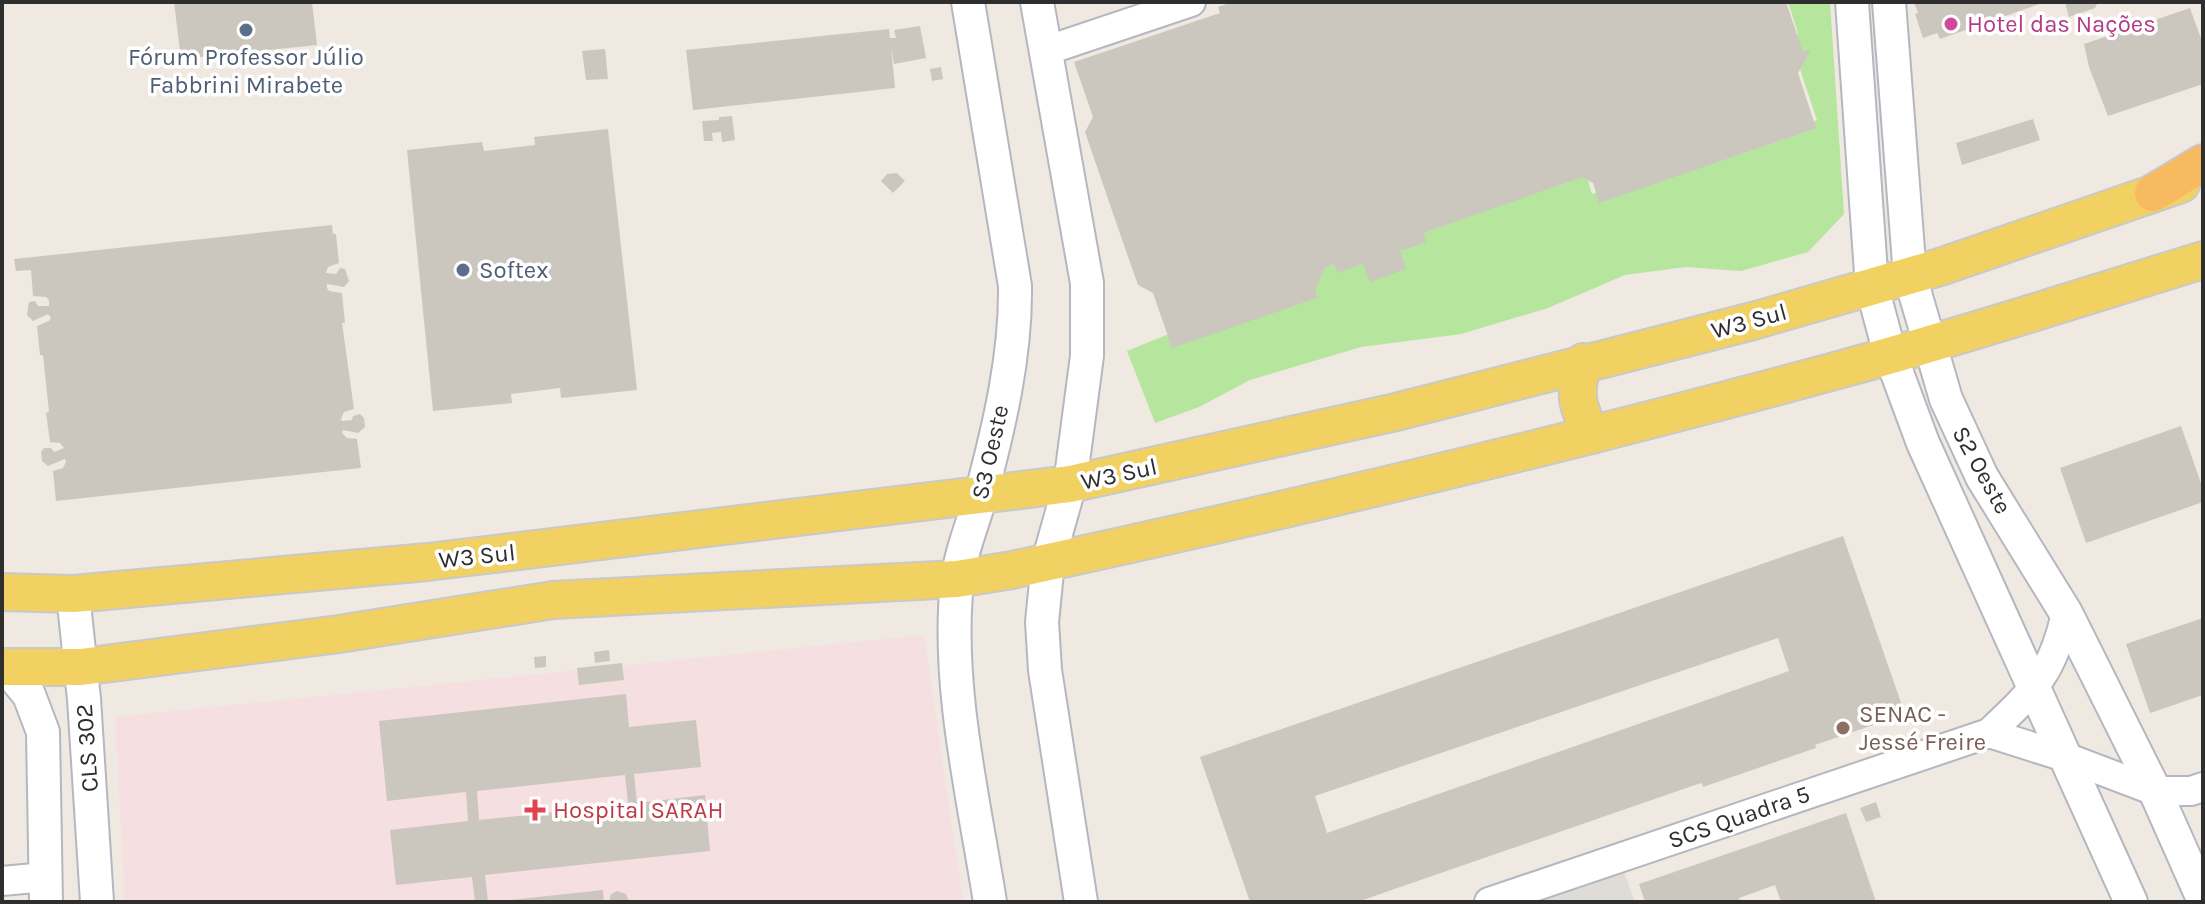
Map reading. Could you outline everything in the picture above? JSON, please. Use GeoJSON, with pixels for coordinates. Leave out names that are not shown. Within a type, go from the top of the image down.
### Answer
{"type":"FeatureCollection","features":[{"type":"Feature","properties":{"kind":"highway"},"geometry":{"type":"LineString","coordinates":[[2153,193],[2203,163]]}},
{"type":"Feature","properties":{"kind":"main road","name":"S3 Oeste"},"geometry":{"type":"LineString","coordinates":[[968,2],[1015,286],[1016,322],[1011,361],[981,494],[957,579],[954,674],[990,902]]}},
{"type":"Feature","properties":{"kind":"main road"},"geometry":{"type":"LineString","coordinates":[[1037,2],[1087,283],[1087,356],[1070,484],[1048,562],[1042,622],[1045,670],[1081,902]]}},
{"type":"Feature","properties":{"kind":"main road","name":"S2 Oeste"},"geometry":{"type":"LineString","coordinates":[[1852,2],[1872,287],[1890,354],[1923,443],[2131,902]]}},
{"type":"Feature","properties":{"kind":"main road","name":"S2 Oeste"},"geometry":{"type":"LineString","coordinates":[[1889,2],[1910,276],[1946,399],[1982,477],[2066,613],[2155,791],[2203,899]]}},
{"type":"Feature","properties":{"kind":"main road","name":"W3 Sul"},"geometry":{"type":"LineString","coordinates":[[2,592],[73,594],[428,562],[1070,484],[1396,412],[1753,321],[1910,276],[2203,176]]}},
{"type":"Feature","properties":{"kind":"main road"},"geometry":{"type":"LineString","coordinates":[[4,667],[81,667],[339,634],[553,600],[957,579],[1048,562],[1433,476],[1846,368],[2203,260]]}},
{"type":"Feature","properties":{"kind":"main road"},"geometry":{"type":"LineString","coordinates":[[1583,362],[1576,389],[1577,406],[1592,435]]}},
{"type":"Feature","properties":{"kind":"main road"},"geometry":{"type":"LineString","coordinates":[[339,634],[423,601],[431,594],[436,580],[434,569],[428,562]]}},
{"type":"Feature","properties":{"kind":"main road","name":"CLS 302"},"geometry":{"type":"LineString","coordinates":[[73,594],[97,902]]}},
{"type":"Feature","properties":{"kind":"main road","name":"CLS 302"},"geometry":{"type":"LineString","coordinates":[[4,667],[29,695],[38,712],[43,732],[46,889]]}},
{"type":"Feature","properties":{"kind":"main road"},"geometry":{"type":"LineString","coordinates":[[46,889],[94,833]]}},
{"type":"Feature","properties":{"kind":"street"},"geometry":{"type":"LineString","coordinates":[[1045,51],[1191,2]]}},
{"type":"Feature","properties":{"kind":"street","name":"SCS Quadra 5"},"geometry":{"type":"LineString","coordinates":[[1489,902],[1989,733],[2035,689],[2055,652],[2066,613]]}},
{"type":"Feature","properties":{"kind":"street"},"geometry":{"type":"LineString","coordinates":[[1989,733],[2068,758],[2155,791],[2191,791],[2203,787]]}},
{"type":"Feature","properties":{"kind":"street"},"geometry":{"type":"LineString","coordinates":[[2,881],[46,889]]}},
{"type":"Feature","properties":{"kind":"street"},"geometry":{"type":"LineString","coordinates":[[2,896],[10,902]]}},
{"type":"Feature","properties":{"kind":"shaded area","name":"Hospital SARAH"},"geometry":{"type":"Polygon","coordinates":[[[924,635],[963,902],[125,902],[115,717],[924,635]]]}},
{"type":"Feature","properties":{"kind":"shaded area"},"geometry":{"type":"Polygon","coordinates":[[[1623,869],[1635,902],[1524,902],[1623,869]]]}},
{"type":"Feature","properties":{"kind":"green space"},"geometry":{"type":"Polygon","coordinates":[[[1788,2],[1830,2],[1844,214],[1808,252],[1741,271],[1685,267],[1625,275],[1548,308],[1461,334],[1361,347],[1250,380],[1199,407],[1155,423],[1127,351],[1304,287],[1317,253],[1568,171],[1587,177],[1592,194],[1817,120],[1793,48],[1798,33],[1788,2]]]}},
{"type":"Feature","properties":{"kind":"building","name":"Fórum Professor Júlio Fabbrini Mirabete"},"geometry":{"type":"Polygon","coordinates":[[[174,2],[312,2],[317,45],[181,59],[174,2]]]}},
{"type":"Feature","properties":{"kind":"building"},"geometry":{"type":"Polygon","coordinates":[[[1232,2],[1786,2],[1803,52],[1810,51],[1798,73],[1816,128],[1599,203],[1593,183],[1582,177],[1423,233],[1427,242],[1400,251],[1406,269],[1370,282],[1363,264],[1337,273],[1334,264],[1325,267],[1315,290],[1317,298],[1172,348],[1153,293],[1138,285],[1085,132],[1093,117],[1074,62],[1220,13],[1218,7],[1232,2]]]}},
{"type":"Feature","properties":{"kind":"building","name":"Hotel das Nações"},"geometry":{"type":"Polygon","coordinates":[[[1914,2],[2045,2],[1940,39],[1937,33],[1923,38],[1914,2]]]}},
{"type":"Feature","properties":{"kind":"building"},"geometry":{"type":"Polygon","coordinates":[[[2065,2],[2098,2],[2095,8],[2069,17],[2065,2]]]}},
{"type":"Feature","properties":{"kind":"building"},"geometry":{"type":"Polygon","coordinates":[[[2190,8],[2203,44],[2203,84],[2108,116],[2089,67],[2084,44],[2190,8]]]}},
{"type":"Feature","properties":{"kind":"building"},"geometry":{"type":"Polygon","coordinates":[[[920,26],[926,58],[894,64],[891,46],[895,88],[693,110],[686,50],[889,29],[890,38],[896,38],[894,30],[920,26]]]}},
{"type":"Feature","properties":{"kind":"building"},"geometry":{"type":"Polygon","coordinates":[[[605,49],[608,79],[586,80],[582,51],[605,49]]]}},
{"type":"Feature","properties":{"kind":"building"},"geometry":{"type":"Polygon","coordinates":[[[941,67],[943,79],[932,81],[930,69],[941,67]]]}},
{"type":"Feature","properties":{"kind":"building"},"geometry":{"type":"Polygon","coordinates":[[[732,116],[735,140],[722,142],[721,132],[712,133],[713,141],[704,141],[702,121],[732,116]]]}},
{"type":"Feature","properties":{"kind":"building"},"geometry":{"type":"Polygon","coordinates":[[[2033,119],[2040,140],[1962,165],[1956,143],[2033,119]]]}},
{"type":"Feature","properties":{"kind":"building"},"geometry":{"type":"Polygon","coordinates":[[[608,129],[637,390],[561,398],[560,388],[511,394],[512,403],[433,411],[407,150],[482,142],[484,151],[535,145],[534,137],[608,129]]]}},
{"type":"Feature","properties":{"kind":"building"},"geometry":{"type":"Polygon","coordinates":[[[897,173],[905,181],[893,193],[881,181],[887,174],[897,173]]]}},
{"type":"Feature","properties":{"kind":"building"},"geometry":{"type":"Polygon","coordinates":[[[332,225],[339,263],[328,267],[326,273],[336,274],[340,268],[345,269],[349,281],[344,287],[327,284],[329,291],[342,293],[345,323],[342,323],[354,409],[344,412],[341,419],[352,420],[353,416],[360,414],[365,427],[358,433],[343,430],[342,433],[347,438],[357,439],[361,468],[56,501],[53,471],[63,468],[66,462],[65,459],[48,466],[42,461],[44,448],[51,448],[54,452],[64,448],[60,443],[50,442],[43,355],[40,355],[37,326],[51,318],[48,314],[33,321],[27,315],[29,302],[49,306],[49,300],[33,296],[31,270],[16,271],[14,259],[332,225]]]}},
{"type":"Feature","properties":{"kind":"building"},"geometry":{"type":"Polygon","coordinates":[[[2181,426],[2203,489],[2203,502],[2086,543],[2060,468],[2181,426]]]}},
{"type":"Feature","properties":{"kind":"building"},"geometry":{"type":"Polygon","coordinates":[[[1843,536],[1905,714],[1703,787],[1702,783],[1695,785],[1357,902],[1250,902],[1200,757],[1843,536]],[[1778,638],[1315,796],[1327,833],[1789,671],[1778,638]]]}},
{"type":"Feature","properties":{"kind":"building"},"geometry":{"type":"Polygon","coordinates":[[[2203,618],[2203,695],[2150,713],[2126,644],[2203,618]]]}},
{"type":"Feature","properties":{"kind":"building"},"geometry":{"type":"Polygon","coordinates":[[[609,650],[610,661],[595,663],[594,652],[609,650]]]}},
{"type":"Feature","properties":{"kind":"building"},"geometry":{"type":"Polygon","coordinates":[[[546,656],[546,667],[535,668],[534,657],[546,656]]]}},
{"type":"Feature","properties":{"kind":"building"},"geometry":{"type":"Polygon","coordinates":[[[622,663],[624,680],[579,685],[577,668],[622,663]]]}},
{"type":"Feature","properties":{"kind":"building"},"geometry":{"type":"Polygon","coordinates":[[[626,694],[629,727],[696,720],[701,767],[634,774],[637,803],[705,795],[710,851],[485,875],[488,902],[475,902],[472,877],[396,885],[390,830],[468,821],[466,792],[387,801],[379,721],[626,694]],[[625,775],[477,791],[479,820],[628,804],[625,775]]]}},
{"type":"Feature","properties":{"kind":"building"},"geometry":{"type":"Polygon","coordinates":[[[1876,802],[1881,817],[1866,822],[1860,808],[1876,802]]]}},
{"type":"Feature","properties":{"kind":"building"},"geometry":{"type":"Polygon","coordinates":[[[1846,813],[1876,902],[1781,902],[1775,885],[1739,898],[1740,902],[1645,902],[1639,884],[1846,813]]]}},
{"type":"Feature","properties":{"kind":"building"},"geometry":{"type":"Polygon","coordinates":[[[603,890],[604,902],[510,900],[603,890]]]}},
{"type":"Feature","properties":{"kind":"building"},"geometry":{"type":"Polygon","coordinates":[[[617,891],[626,894],[629,902],[609,902],[611,894],[617,891]]]}},
{"type":"Feature","properties":{"kind":"place","name":"Hotel das Nações"},"geometry":{"type":"Point","coordinates":[1951,24]}},
{"type":"Feature","properties":{"kind":"place","name":"Fórum Professor Júlio Fabbrini Mirabete"},"geometry":{"type":"Point","coordinates":[246,30]}},
{"type":"Feature","properties":{"kind":"place","name":"Softex"},"geometry":{"type":"Point","coordinates":[463,270]}},
{"type":"Feature","properties":{"kind":"place","name":"SENAC - Jessé Freire"},"geometry":{"type":"Point","coordinates":[1843,728]}},
{"type":"Feature","properties":{"kind":"place","name":"Hospital SARAH"},"geometry":{"type":"Point","coordinates":[535,810]}}]}
